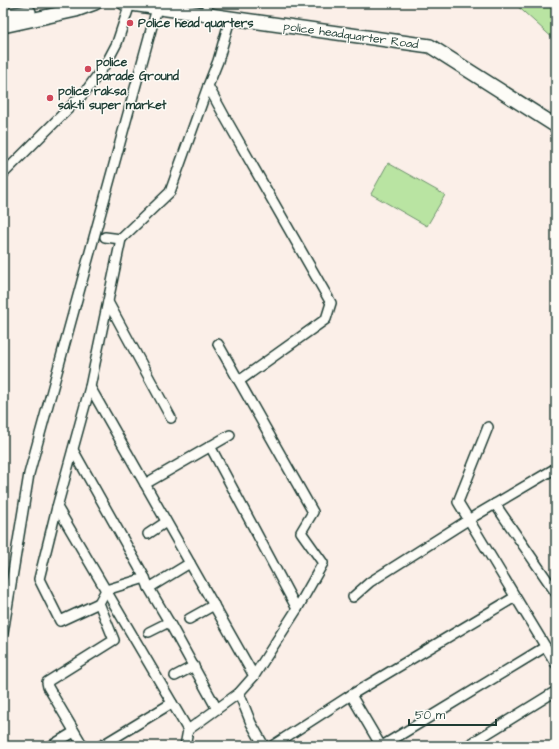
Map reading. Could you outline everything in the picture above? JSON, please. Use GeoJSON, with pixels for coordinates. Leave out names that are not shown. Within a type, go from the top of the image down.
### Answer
{"type":"FeatureCollection","features":[{"type":"Feature","properties":{"kind":"street"},"geometry":{"type":"LineString","coordinates":[[3,16],[72,3]]}},
{"type":"Feature","properties":{"kind":"street"},"geometry":{"type":"LineString","coordinates":[[3,26],[76,10],[95,3]]}},
{"type":"Feature","properties":{"kind":"street"},"geometry":{"type":"LineString","coordinates":[[3,174],[86,91],[107,62],[117,43],[127,3]]}},
{"type":"Feature","properties":{"kind":"street","name":"police headquarter Road"},"geometry":{"type":"LineString","coordinates":[[127,3],[157,8],[206,9],[230,19],[430,46],[556,126]]}},
{"type":"Feature","properties":{"kind":"street"},"geometry":{"type":"LineString","coordinates":[[3,633],[29,474],[157,8]]}},
{"type":"Feature","properties":{"kind":"street"},"geometry":{"type":"LineString","coordinates":[[145,578],[106,590],[99,603],[60,621],[39,579],[90,387],[121,239],[170,192],[218,61],[230,19]]}},
{"type":"Feature","properties":{"kind":"street"},"geometry":{"type":"LineString","coordinates":[[208,86],[331,303],[326,319],[239,381]]}},
{"type":"Feature","properties":{"kind":"street"},"geometry":{"type":"LineString","coordinates":[[105,237],[121,239]]}},
{"type":"Feature","properties":{"kind":"street"},"geometry":{"type":"LineString","coordinates":[[108,302],[171,418]]}},
{"type":"Feature","properties":{"kind":"street"},"geometry":{"type":"LineString","coordinates":[[188,730],[239,693],[254,676],[297,609],[323,563],[301,532],[313,512],[218,344]]}},
{"type":"Feature","properties":{"kind":"street"},"geometry":{"type":"LineString","coordinates":[[90,387],[254,676]]}},
{"type":"Feature","properties":{"kind":"street"},"geometry":{"type":"LineString","coordinates":[[488,427],[458,502],[556,664]]}},
{"type":"Feature","properties":{"kind":"street"},"geometry":{"type":"LineString","coordinates":[[145,484],[230,435]]}},
{"type":"Feature","properties":{"kind":"street"},"geometry":{"type":"LineString","coordinates":[[210,446],[297,609]]}},
{"type":"Feature","properties":{"kind":"street"},"geometry":{"type":"LineString","coordinates":[[73,450],[217,709]]}},
{"type":"Feature","properties":{"kind":"street"},"geometry":{"type":"LineString","coordinates":[[353,597],[370,582],[468,520],[556,468]]}},
{"type":"Feature","properties":{"kind":"street"},"geometry":{"type":"LineString","coordinates":[[495,504],[556,593]]}},
{"type":"Feature","properties":{"kind":"street"},"geometry":{"type":"LineString","coordinates":[[57,507],[188,730],[185,746]]}},
{"type":"Feature","properties":{"kind":"street"},"geometry":{"type":"LineString","coordinates":[[148,534],[166,522]]}},
{"type":"Feature","properties":{"kind":"street"},"geometry":{"type":"LineString","coordinates":[[149,588],[190,563]]}},
{"type":"Feature","properties":{"kind":"street"},"geometry":{"type":"LineString","coordinates":[[272,746],[351,696],[515,597]]}},
{"type":"Feature","properties":{"kind":"street"},"geometry":{"type":"LineString","coordinates":[[83,746],[48,687],[47,682],[114,640],[99,603]]}},
{"type":"Feature","properties":{"kind":"street"},"geometry":{"type":"LineString","coordinates":[[189,619],[214,605]]}},
{"type":"Feature","properties":{"kind":"street"},"geometry":{"type":"LineString","coordinates":[[149,632],[170,622]]}},
{"type":"Feature","properties":{"kind":"street"},"geometry":{"type":"LineString","coordinates":[[351,696],[382,746],[546,647]]}},
{"type":"Feature","properties":{"kind":"street"},"geometry":{"type":"LineString","coordinates":[[175,676],[194,666]]}},
{"type":"Feature","properties":{"kind":"street"},"geometry":{"type":"LineString","coordinates":[[467,746],[556,691]]}},
{"type":"Feature","properties":{"kind":"street"},"geometry":{"type":"LineString","coordinates":[[239,693],[251,723],[264,746]]}},
{"type":"Feature","properties":{"kind":"street"},"geometry":{"type":"LineString","coordinates":[[101,746],[172,703]]}},
{"type":"Feature","properties":{"kind":"street"},"geometry":{"type":"LineString","coordinates":[[51,746],[74,732]]}},
{"type":"Feature","properties":{"kind":"green space"},"geometry":{"type":"Polygon","coordinates":[[[514,3],[556,3],[556,41],[514,3]]]}},
{"type":"Feature","properties":{"kind":"green space"},"geometry":{"type":"Polygon","coordinates":[[[388,163],[445,195],[427,226],[371,194],[388,163]]]}},
{"type":"Feature","properties":{"kind":"place","name":"Police head quarters"},"geometry":{"type":"Point","coordinates":[130,23]}},
{"type":"Feature","properties":{"kind":"place","name":"police parade Ground"},"geometry":{"type":"Point","coordinates":[88,69]}},
{"type":"Feature","properties":{"kind":"place","name":"police raksa sakti super market"},"geometry":{"type":"Point","coordinates":[50,98]}}]}
